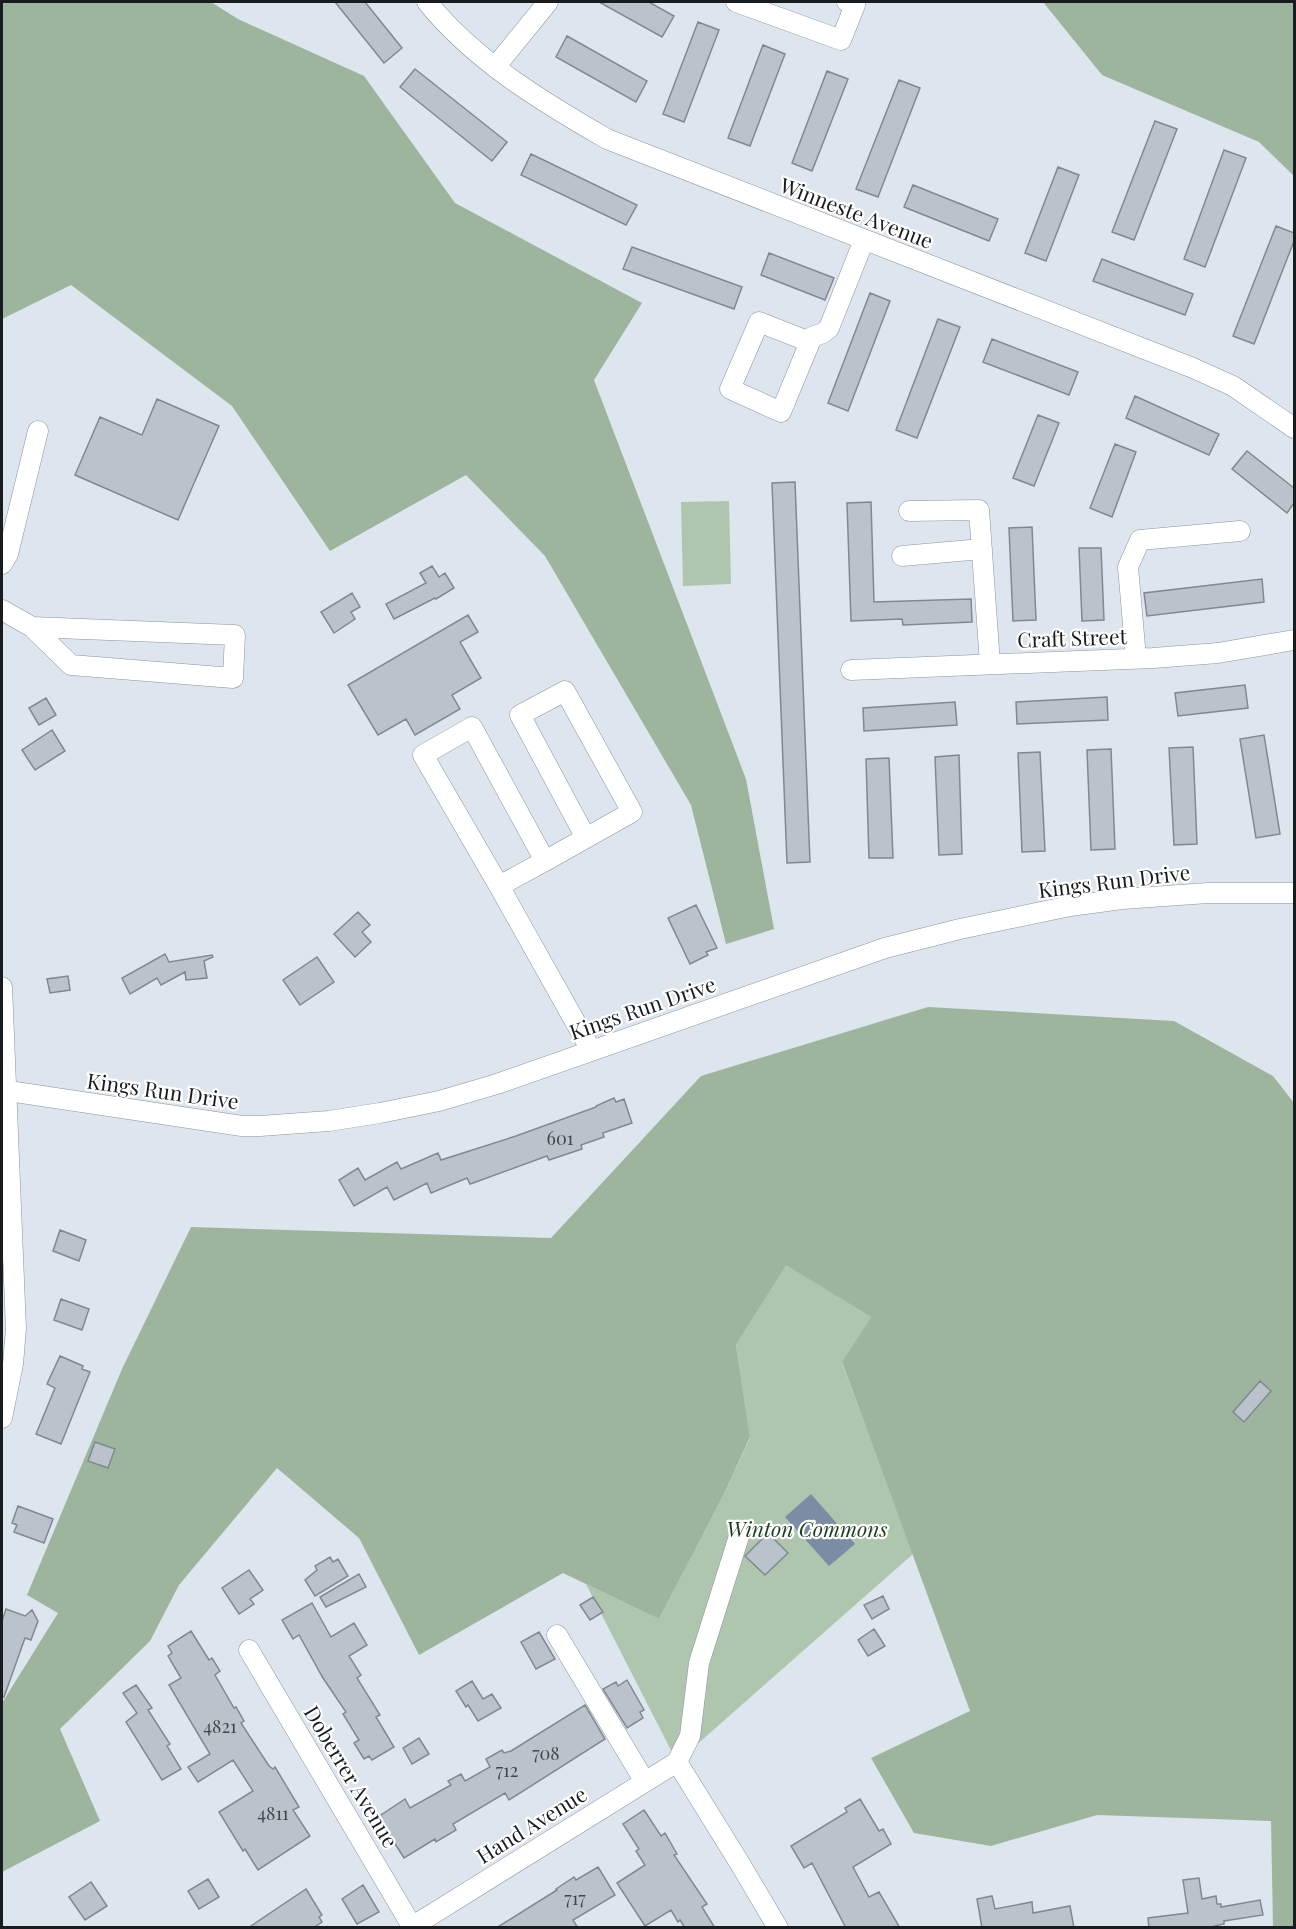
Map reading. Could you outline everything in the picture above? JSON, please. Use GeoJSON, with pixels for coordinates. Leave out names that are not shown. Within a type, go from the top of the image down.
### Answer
{"type":"FeatureCollection","features":[{"type":"Feature","properties":{"kind":"street","name":"Winneste Avenue"},"geometry":{"type":"LineString","coordinates":[[427,2],[467,44],[495,67],[561,112],[607,139],[1193,368],[1233,386],[1294,428]]}},
{"type":"Feature","properties":{"kind":"street"},"geometry":{"type":"LineString","coordinates":[[495,67],[548,2]]}},
{"type":"Feature","properties":{"kind":"street"},"geometry":{"type":"LineString","coordinates":[[736,2],[841,40],[855,5],[847,2]]}},
{"type":"Feature","properties":{"kind":"street"},"geometry":{"type":"LineString","coordinates":[[810,342],[759,322],[730,389],[782,412],[810,342],[812,337],[829,328],[864,240]]}},
{"type":"Feature","properties":{"kind":"street"},"geometry":{"type":"LineString","coordinates":[[2,564],[8,554],[38,431]]}},
{"type":"Feature","properties":{"kind":"street"},"geometry":{"type":"LineString","coordinates":[[909,511],[979,510],[990,664]]}},
{"type":"Feature","properties":{"kind":"street"},"geometry":{"type":"LineString","coordinates":[[1136,658],[1128,567],[1140,540],[1240,531]]}},
{"type":"Feature","properties":{"kind":"street"},"geometry":{"type":"LineString","coordinates":[[902,556],[982,549]]}},
{"type":"Feature","properties":{"kind":"street"},"geometry":{"type":"LineString","coordinates":[[2,610],[32,627],[71,665],[233,678],[235,635],[32,627]]}},
{"type":"Feature","properties":{"kind":"street","name":"Craft Street"},"geometry":{"type":"LineString","coordinates":[[851,670],[1218,653],[1294,640]]}},
{"type":"Feature","properties":{"kind":"street"},"geometry":{"type":"LineString","coordinates":[[500,886],[545,861],[586,838],[632,812],[565,691],[520,715],[586,838]]}},
{"type":"Feature","properties":{"kind":"street"},"geometry":{"type":"LineString","coordinates":[[545,861],[472,727],[423,755],[500,886],[591,1050]]}},
{"type":"Feature","properties":{"kind":"street","name":"Kings Run Drive"},"geometry":{"type":"LineString","coordinates":[[4,1091],[242,1126],[317,1122],[380,1113],[439,1101],[497,1084],[885,948],[1070,906],[1208,893],[1294,893]]}},
{"type":"Feature","properties":{"kind":"street"},"geometry":{"type":"LineString","coordinates":[[2,987],[4,1091],[16,1329],[13,1364],[2,1418]]}},
{"type":"Feature","properties":{"kind":"street"},"geometry":{"type":"LineString","coordinates":[[740,1533],[699,1663],[690,1736],[677,1762],[778,1928]]}},
{"type":"Feature","properties":{"kind":"street"},"geometry":{"type":"LineString","coordinates":[[557,1635],[645,1782]]}},
{"type":"Feature","properties":{"kind":"street","name":"Doberrer Avenue"},"geometry":{"type":"LineString","coordinates":[[249,1650],[412,1927]]}},
{"type":"Feature","properties":{"kind":"street","name":"Hand Avenue"},"geometry":{"type":"LineString","coordinates":[[412,1927],[677,1762]]}},
{"type":"Feature","properties":{"kind":"green space"},"geometry":{"type":"Polygon","coordinates":[[[2,2],[211,2],[238,19],[364,76],[455,203],[642,303],[594,380],[746,779],[774,929],[726,944],[691,805],[545,556],[466,475],[330,551],[232,406],[71,285],[2,319],[2,2]]]}},
{"type":"Feature","properties":{"kind":"green space"},"geometry":{"type":"Polygon","coordinates":[[[1043,2],[1294,2],[1294,176],[1259,142],[1102,75],[1043,2]]]}},
{"type":"Feature","properties":{"kind":"green space"},"geometry":{"type":"Polygon","coordinates":[[[729,501],[731,584],[683,586],[681,502],[729,501]]]}},
{"type":"Feature","properties":{"kind":"green space"},"geometry":{"type":"Polygon","coordinates":[[[928,1007],[1174,1021],[1273,1076],[1294,1103],[1294,1927],[1273,1927],[1271,1821],[1097,1815],[991,1846],[914,1833],[871,1758],[970,1711],[842,1362],[871,1317],[786,1265],[736,1345],[750,1437],[724,1494],[659,1619],[563,1573],[419,1655],[359,1538],[277,1468],[179,1585],[150,1641],[60,1729],[100,1821],[2,1872],[2,1703],[58,1613],[27,1595],[122,1369],[191,1227],[551,1238],[701,1076],[928,1007]]]}},
{"type":"Feature","properties":{"kind":"green space","name":"Winton Commons"},"geometry":{"type":"Polygon","coordinates":[[[786,1264],[871,1317],[842,1363],[913,1554],[677,1762],[586,1584],[659,1619],[724,1494],[750,1438],[736,1345],[786,1264]]]}},
{"type":"Feature","properties":{"kind":"water"},"geometry":{"type":"Polygon","coordinates":[[[811,1494],[855,1544],[829,1566],[785,1517],[811,1494]]]}},
{"type":"Feature","properties":{"kind":"building"},"geometry":{"type":"Polygon","coordinates":[[[335,2],[365,2],[402,48],[384,63],[335,2]]]}},
{"type":"Feature","properties":{"kind":"building"},"geometry":{"type":"Polygon","coordinates":[[[599,2],[649,2],[674,16],[662,37],[599,2]]]}},
{"type":"Feature","properties":{"kind":"building"},"geometry":{"type":"Polygon","coordinates":[[[698,22],[719,30],[684,122],[663,114],[698,22]]]}},
{"type":"Feature","properties":{"kind":"building"},"geometry":{"type":"Polygon","coordinates":[[[567,36],[647,81],[636,102],[556,57],[567,36]]]}},
{"type":"Feature","properties":{"kind":"building"},"geometry":{"type":"Polygon","coordinates":[[[763,45],[785,54],[750,146],[728,138],[763,45]]]}},
{"type":"Feature","properties":{"kind":"building"},"geometry":{"type":"Polygon","coordinates":[[[415,69],[507,142],[492,161],[400,87],[415,69]]]}},
{"type":"Feature","properties":{"kind":"building"},"geometry":{"type":"Polygon","coordinates":[[[827,71],[848,79],[812,171],[792,163],[827,71]]]}},
{"type":"Feature","properties":{"kind":"building"},"geometry":{"type":"Polygon","coordinates":[[[899,80],[920,88],[878,197],[856,189],[899,80]]]}},
{"type":"Feature","properties":{"kind":"building"},"geometry":{"type":"Polygon","coordinates":[[[1155,121],[1177,129],[1134,240],[1112,232],[1155,121]]]}},
{"type":"Feature","properties":{"kind":"building"},"geometry":{"type":"Polygon","coordinates":[[[1224,150],[1246,158],[1205,267],[1184,259],[1224,150]]]}},
{"type":"Feature","properties":{"kind":"building"},"geometry":{"type":"Polygon","coordinates":[[[531,154],[637,205],[626,225],[521,175],[531,154]]]}},
{"type":"Feature","properties":{"kind":"building"},"geometry":{"type":"Polygon","coordinates":[[[1058,167],[1079,175],[1046,261],[1025,253],[1058,167]]]}},
{"type":"Feature","properties":{"kind":"building"},"geometry":{"type":"Polygon","coordinates":[[[913,185],[998,219],[989,241],[904,207],[913,185]]]}},
{"type":"Feature","properties":{"kind":"building"},"geometry":{"type":"Polygon","coordinates":[[[1276,226],[1294,233],[1294,241],[1254,344],[1233,336],[1276,226]]]}},
{"type":"Feature","properties":{"kind":"building"},"geometry":{"type":"Polygon","coordinates":[[[632,247],[742,287],[734,309],[623,269],[632,247]]]}},
{"type":"Feature","properties":{"kind":"building"},"geometry":{"type":"Polygon","coordinates":[[[769,253],[834,278],[825,300],[761,275],[769,253]]]}},
{"type":"Feature","properties":{"kind":"building"},"geometry":{"type":"Polygon","coordinates":[[[1102,259],[1193,294],[1185,315],[1093,281],[1102,259]]]}},
{"type":"Feature","properties":{"kind":"building"},"geometry":{"type":"Polygon","coordinates":[[[870,293],[890,301],[848,411],[828,403],[870,293]]]}},
{"type":"Feature","properties":{"kind":"building"},"geometry":{"type":"Polygon","coordinates":[[[938,319],[960,327],[917,438],[896,430],[938,319]]]}},
{"type":"Feature","properties":{"kind":"building"},"geometry":{"type":"Polygon","coordinates":[[[992,339],[1078,372],[1069,395],[983,362],[992,339]]]}},
{"type":"Feature","properties":{"kind":"building"},"geometry":{"type":"Polygon","coordinates":[[[1135,396],[1219,434],[1209,455],[1126,418],[1135,396]]]}},
{"type":"Feature","properties":{"kind":"building"},"geometry":{"type":"Polygon","coordinates":[[[157,399],[219,426],[178,520],[75,475],[100,417],[142,435],[157,399]]]}},
{"type":"Feature","properties":{"kind":"building"},"geometry":{"type":"Polygon","coordinates":[[[1038,415],[1059,423],[1034,486],[1013,478],[1038,415]]]}},
{"type":"Feature","properties":{"kind":"building"},"geometry":{"type":"Polygon","coordinates":[[[1115,444],[1136,452],[1112,517],[1090,508],[1115,444]]]}},
{"type":"Feature","properties":{"kind":"building"},"geometry":{"type":"Polygon","coordinates":[[[1247,451],[1294,488],[1294,503],[1287,513],[1232,469],[1247,451]]]}},
{"type":"Feature","properties":{"kind":"building"},"geometry":{"type":"Polygon","coordinates":[[[795,482],[810,862],[787,863],[772,483],[795,482]]]}},
{"type":"Feature","properties":{"kind":"building"},"geometry":{"type":"Polygon","coordinates":[[[871,502],[874,602],[971,599],[972,622],[903,625],[902,619],[851,621],[847,503],[871,502]]]}},
{"type":"Feature","properties":{"kind":"building"},"geometry":{"type":"Polygon","coordinates":[[[1032,527],[1036,620],[1013,621],[1009,528],[1032,527]]]}},
{"type":"Feature","properties":{"kind":"building"},"geometry":{"type":"Polygon","coordinates":[[[1079,548],[1101,548],[1104,620],[1082,621],[1079,548]]]}},
{"type":"Feature","properties":{"kind":"building"},"geometry":{"type":"Polygon","coordinates":[[[432,566],[439,577],[445,573],[454,588],[394,619],[386,604],[426,583],[420,573],[432,566]]]}},
{"type":"Feature","properties":{"kind":"building"},"geometry":{"type":"Polygon","coordinates":[[[1262,579],[1264,602],[1147,616],[1144,593],[1262,579]]]}},
{"type":"Feature","properties":{"kind":"building"},"geometry":{"type":"Polygon","coordinates":[[[352,593],[360,607],[351,612],[355,619],[334,633],[321,612],[352,593]]]}},
{"type":"Feature","properties":{"kind":"building"},"geometry":{"type":"Polygon","coordinates":[[[468,615],[478,632],[460,642],[481,678],[452,695],[460,709],[415,735],[406,719],[378,735],[348,685],[468,615]]]}},
{"type":"Feature","properties":{"kind":"building"},"geometry":{"type":"Polygon","coordinates":[[[1245,685],[1248,708],[1178,716],[1175,693],[1245,685]]]}},
{"type":"Feature","properties":{"kind":"building"},"geometry":{"type":"Polygon","coordinates":[[[1107,697],[1108,720],[1017,724],[1016,702],[1107,697]]]}},
{"type":"Feature","properties":{"kind":"building"},"geometry":{"type":"Polygon","coordinates":[[[46,698],[56,715],[39,725],[29,708],[46,698]]]}},
{"type":"Feature","properties":{"kind":"building"},"geometry":{"type":"Polygon","coordinates":[[[955,702],[957,725],[864,731],[863,708],[955,702]]]}},
{"type":"Feature","properties":{"kind":"building"},"geometry":{"type":"Polygon","coordinates":[[[52,730],[65,751],[35,770],[22,750],[52,730]]]}},
{"type":"Feature","properties":{"kind":"building"},"geometry":{"type":"Polygon","coordinates":[[[1264,735],[1280,834],[1256,838],[1240,739],[1264,735]]]}},
{"type":"Feature","properties":{"kind":"building"},"geometry":{"type":"Polygon","coordinates":[[[1193,747],[1197,844],[1174,845],[1169,748],[1193,747]]]}},
{"type":"Feature","properties":{"kind":"building"},"geometry":{"type":"Polygon","coordinates":[[[1111,749],[1115,849],[1091,850],[1087,750],[1111,749]]]}},
{"type":"Feature","properties":{"kind":"building"},"geometry":{"type":"Polygon","coordinates":[[[1040,752],[1045,851],[1022,852],[1018,753],[1040,752]]]}},
{"type":"Feature","properties":{"kind":"building"},"geometry":{"type":"Polygon","coordinates":[[[959,755],[962,854],[939,855],[935,757],[959,755]]]}},
{"type":"Feature","properties":{"kind":"building"},"geometry":{"type":"Polygon","coordinates":[[[889,758],[893,858],[869,858],[866,759],[889,758]]]}},
{"type":"Feature","properties":{"kind":"building"},"geometry":{"type":"Polygon","coordinates":[[[696,905],[717,948],[706,952],[708,955],[690,964],[668,918],[696,905]]]}},
{"type":"Feature","properties":{"kind":"building"},"geometry":{"type":"Polygon","coordinates":[[[358,912],[370,925],[362,932],[371,942],[355,957],[334,934],[358,912]]]}},
{"type":"Feature","properties":{"kind":"building"},"geometry":{"type":"Polygon","coordinates":[[[165,954],[169,962],[212,955],[213,957],[204,961],[207,978],[186,980],[185,972],[161,985],[157,978],[130,994],[122,978],[165,954]]]}},
{"type":"Feature","properties":{"kind":"building"},"geometry":{"type":"Polygon","coordinates":[[[317,957],[334,982],[300,1005],[283,980],[317,957]]]}},
{"type":"Feature","properties":{"kind":"building"},"geometry":{"type":"Polygon","coordinates":[[[68,976],[70,990],[50,993],[47,979],[68,976]]]}},
{"type":"Feature","properties":{"kind":"building"},"geometry":{"type":"Polygon","coordinates":[[[614,1098],[616,1102],[624,1099],[632,1123],[603,1133],[604,1137],[581,1145],[582,1149],[549,1160],[547,1156],[470,1184],[467,1178],[431,1193],[427,1183],[394,1200],[387,1187],[354,1206],[339,1180],[358,1168],[365,1180],[397,1162],[401,1169],[438,1153],[441,1160],[516,1136],[596,1107],[614,1098]]]}},
{"type":"Feature","properties":{"kind":"building"},"geometry":{"type":"Polygon","coordinates":[[[60,1230],[86,1240],[79,1261],[53,1251],[60,1230]]]}},
{"type":"Feature","properties":{"kind":"building"},"geometry":{"type":"Polygon","coordinates":[[[61,1299],[89,1309],[82,1330],[54,1320],[61,1299]]]}},
{"type":"Feature","properties":{"kind":"building"},"geometry":{"type":"Polygon","coordinates":[[[60,1356],[83,1366],[82,1369],[90,1372],[61,1444],[36,1434],[55,1388],[47,1384],[60,1356]]]}},
{"type":"Feature","properties":{"kind":"building"},"geometry":{"type":"Polygon","coordinates":[[[1260,1381],[1271,1391],[1244,1422],[1233,1412],[1260,1381]]]}},
{"type":"Feature","properties":{"kind":"building"},"geometry":{"type":"Polygon","coordinates":[[[95,1442],[115,1449],[108,1468],[88,1461],[95,1442]]]}},
{"type":"Feature","properties":{"kind":"building"},"geometry":{"type":"Polygon","coordinates":[[[18,1506],[53,1519],[44,1543],[14,1532],[17,1525],[12,1523],[18,1506]]]}},
{"type":"Feature","properties":{"kind":"building"},"geometry":{"type":"Polygon","coordinates":[[[768,1533],[788,1553],[765,1575],[745,1556],[768,1533]]]}},
{"type":"Feature","properties":{"kind":"building"},"geometry":{"type":"Polygon","coordinates":[[[330,1557],[333,1562],[338,1559],[348,1576],[315,1596],[305,1580],[317,1570],[315,1566],[330,1557]]]}},
{"type":"Feature","properties":{"kind":"building"},"geometry":{"type":"Polygon","coordinates":[[[249,1570],[263,1590],[250,1599],[254,1604],[239,1614],[222,1588],[249,1570]]]}},
{"type":"Feature","properties":{"kind":"building"},"geometry":{"type":"Polygon","coordinates":[[[359,1574],[366,1587],[326,1607],[320,1597],[359,1574]]]}},
{"type":"Feature","properties":{"kind":"building"},"geometry":{"type":"Polygon","coordinates":[[[883,1596],[889,1609],[872,1619],[864,1605],[883,1596]]]}},
{"type":"Feature","properties":{"kind":"building"},"geometry":{"type":"Polygon","coordinates":[[[593,1597],[603,1612],[590,1620],[580,1605],[593,1597]]]}},
{"type":"Feature","properties":{"kind":"building"},"geometry":{"type":"Polygon","coordinates":[[[312,1603],[331,1637],[354,1623],[367,1645],[349,1656],[361,1675],[357,1678],[380,1715],[376,1717],[394,1747],[372,1760],[369,1756],[364,1759],[354,1743],[359,1740],[343,1714],[346,1712],[323,1678],[299,1635],[293,1639],[282,1620],[312,1603]]]}},
{"type":"Feature","properties":{"kind":"building"},"geometry":{"type":"Polygon","coordinates":[[[6,1609],[25,1616],[32,1610],[38,1621],[31,1640],[25,1638],[4,1697],[2,1697],[2,1621],[6,1609]]]}},
{"type":"Feature","properties":{"kind":"building"},"geometry":{"type":"Polygon","coordinates":[[[874,1629],[885,1646],[868,1656],[858,1640],[874,1629]]]}},
{"type":"Feature","properties":{"kind":"building"},"geometry":{"type":"Polygon","coordinates":[[[191,1631],[209,1660],[212,1658],[220,1671],[215,1675],[244,1721],[241,1723],[269,1766],[273,1769],[275,1767],[299,1807],[293,1810],[310,1836],[258,1870],[245,1849],[243,1851],[219,1812],[253,1791],[233,1760],[198,1782],[188,1767],[210,1754],[169,1685],[181,1678],[168,1656],[172,1653],[168,1646],[191,1631]]]}},
{"type":"Feature","properties":{"kind":"building"},"geometry":{"type":"Polygon","coordinates":[[[539,1632],[555,1659],[536,1669],[521,1642],[539,1632]]]}},
{"type":"Feature","properties":{"kind":"building"},"geometry":{"type":"Polygon","coordinates":[[[627,1680],[644,1710],[640,1712],[643,1718],[627,1728],[603,1689],[616,1682],[618,1686],[627,1680]]]}},
{"type":"Feature","properties":{"kind":"building"},"geometry":{"type":"Polygon","coordinates":[[[472,1681],[483,1699],[492,1694],[501,1708],[478,1721],[456,1691],[472,1681]]]}},
{"type":"Feature","properties":{"kind":"building"},"geometry":{"type":"Polygon","coordinates":[[[136,1685],[152,1708],[148,1710],[170,1744],[167,1746],[181,1769],[162,1780],[126,1722],[137,1713],[123,1693],[136,1685]]]}},
{"type":"Feature","properties":{"kind":"building"},"geometry":{"type":"Polygon","coordinates":[[[585,1705],[605,1739],[509,1800],[505,1793],[453,1824],[456,1830],[436,1842],[435,1839],[404,1858],[378,1817],[405,1799],[410,1808],[451,1785],[448,1781],[461,1774],[465,1781],[490,1767],[486,1759],[502,1750],[504,1753],[511,1751],[585,1705]]]}},
{"type":"Feature","properties":{"kind":"building"},"geometry":{"type":"Polygon","coordinates":[[[419,1738],[429,1754],[412,1764],[403,1748],[419,1738]]]}},
{"type":"Feature","properties":{"kind":"building"},"geometry":{"type":"Polygon","coordinates":[[[860,1799],[879,1831],[883,1829],[891,1844],[853,1867],[869,1897],[879,1892],[900,1928],[846,1928],[812,1863],[804,1868],[791,1846],[847,1812],[845,1808],[860,1799]]]}},
{"type":"Feature","properties":{"kind":"building"},"geometry":{"type":"Polygon","coordinates":[[[644,1810],[661,1836],[665,1833],[677,1854],[674,1855],[707,1904],[702,1907],[715,1928],[685,1928],[680,1920],[678,1922],[671,1910],[645,1926],[617,1883],[645,1865],[636,1851],[639,1849],[623,1824],[644,1810]]]}},
{"type":"Feature","properties":{"kind":"building"},"geometry":{"type":"Polygon","coordinates":[[[598,1867],[615,1895],[573,1920],[578,1928],[496,1928],[574,1877],[576,1880],[598,1867]]]}},
{"type":"Feature","properties":{"kind":"building"},"geometry":{"type":"Polygon","coordinates":[[[1199,1878],[1202,1899],[1216,1896],[1217,1904],[1221,1904],[1221,1907],[1260,1900],[1263,1915],[1224,1921],[1224,1924],[1214,1926],[1214,1928],[1149,1928],[1148,1918],[1188,1913],[1183,1880],[1199,1878]]]}},
{"type":"Feature","properties":{"kind":"building"},"geometry":{"type":"Polygon","coordinates":[[[208,1879],[219,1897],[199,1909],[188,1891],[208,1879]]]}},
{"type":"Feature","properties":{"kind":"building"},"geometry":{"type":"Polygon","coordinates":[[[91,1882],[107,1906],[85,1920],[69,1897],[91,1882]]]}},
{"type":"Feature","properties":{"kind":"building"},"geometry":{"type":"Polygon","coordinates":[[[363,1885],[379,1912],[357,1924],[342,1899],[363,1885]]]}},
{"type":"Feature","properties":{"kind":"building"},"geometry":{"type":"Polygon","coordinates":[[[306,1889],[322,1915],[319,1917],[322,1922],[313,1928],[248,1928],[306,1889]]]}},
{"type":"Feature","properties":{"kind":"building"},"geometry":{"type":"Polygon","coordinates":[[[992,1896],[995,1909],[1032,1902],[1033,1913],[1070,1906],[1074,1928],[982,1928],[977,1899],[992,1896]]]}}]}
